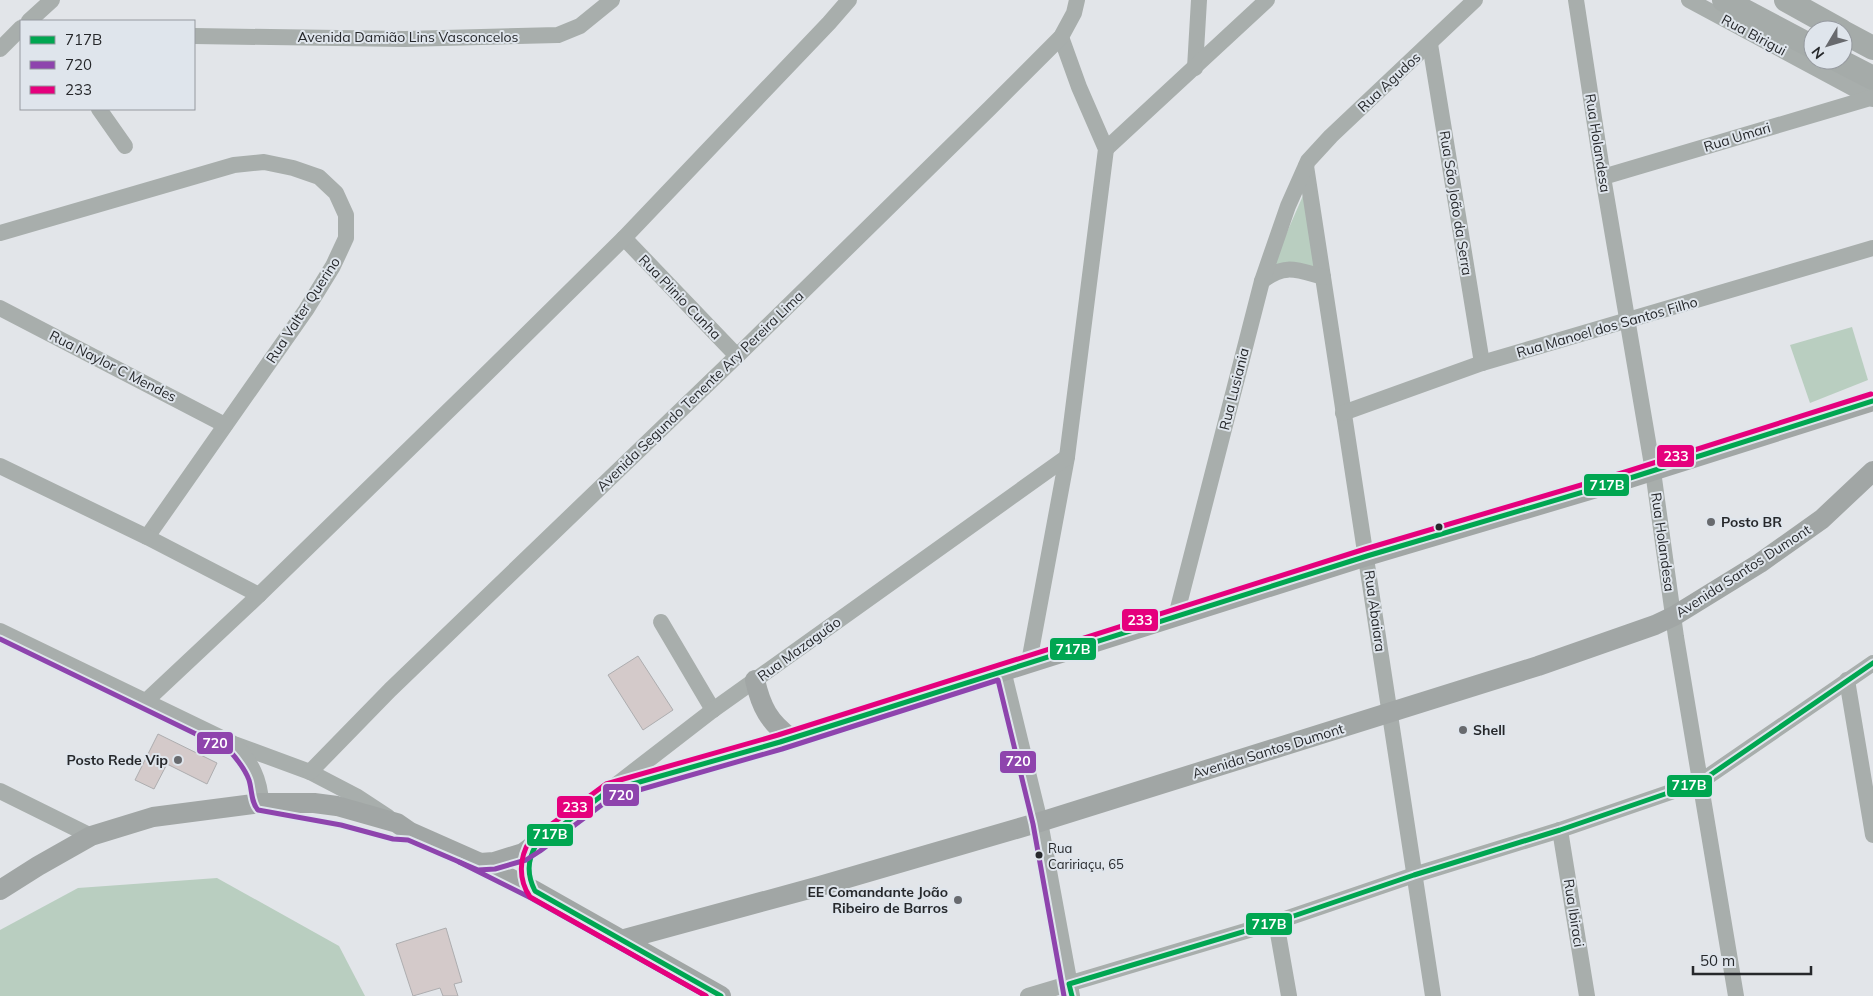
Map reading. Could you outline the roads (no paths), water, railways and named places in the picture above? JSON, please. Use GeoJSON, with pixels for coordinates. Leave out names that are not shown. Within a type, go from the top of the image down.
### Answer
{"type":"FeatureCollection","features":[{"type":"Feature","properties":{"kind":"highway"},"geometry":{"type":"LineString","coordinates":[[1724,0],[1803,42]]}},
{"type":"Feature","properties":{"kind":"highway"},"geometry":{"type":"LineString","coordinates":[[1786,0],[1822,20]]}},
{"type":"Feature","properties":{"kind":"highway"},"geometry":{"type":"LineString","coordinates":[[1853,37],[1873,48]]}},
{"type":"Feature","properties":{"kind":"highway"},"geometry":{"type":"LineString","coordinates":[[1849,70],[1872,92]]}},
{"type":"Feature","properties":{"kind":"main road"},"geometry":{"type":"LineString","coordinates":[[608,791],[791,738],[1367,556],[1653,471],[1873,401]]}},
{"type":"Feature","properties":{"kind":"main road","name":"Avenida Santos Dumont"},"geometry":{"type":"LineString","coordinates":[[621,940],[820,886],[1040,822],[1390,714],[1538,666],[1655,625],[1674,616],[1760,563],[1822,519],[1873,471]]}},
{"type":"Feature","properties":{"kind":"main road"},"geometry":{"type":"LineString","coordinates":[[756,680],[759,696],[772,722],[791,738]]}},
{"type":"Feature","properties":{"kind":"main road","name":"Rua Mazaguão"},"geometry":{"type":"LineString","coordinates":[[480,863],[509,859],[536,845],[608,791]]}},
{"type":"Feature","properties":{"kind":"main road"},"geometry":{"type":"LineString","coordinates":[[0,890],[90,836],[153,817],[261,802],[314,803],[337,806],[403,827],[480,863],[535,891],[721,996]]}},
{"type":"Feature","properties":{"kind":"main road"},"geometry":{"type":"LineString","coordinates":[[535,891],[530,883],[528,863],[530,854],[536,845]]}},
{"type":"Feature","properties":{"kind":"street"},"geometry":{"type":"LineString","coordinates":[[30,20],[52,0]]}},
{"type":"Feature","properties":{"kind":"street","name":"Avenida Damião Lins Vasconcelos"},"geometry":{"type":"LineString","coordinates":[[195,36],[405,39],[558,35],[580,26],[612,0]]}},
{"type":"Feature","properties":{"kind":"street"},"geometry":{"type":"LineString","coordinates":[[146,701],[259,595],[624,238],[829,24],[849,0]]}},
{"type":"Feature","properties":{"kind":"street","name":"Avenida Segundo Tenente Ary Pereira Lima"},"geometry":{"type":"LineString","coordinates":[[310,772],[480,602],[737,356],[1061,37],[1074,13],[1077,0]]}},
{"type":"Feature","properties":{"kind":"street"},"geometry":{"type":"LineString","coordinates":[[1195,68],[1199,0]]}},
{"type":"Feature","properties":{"kind":"street"},"geometry":{"type":"LineString","coordinates":[[1106,149],[1267,0]]}},
{"type":"Feature","properties":{"kind":"street","name":"Rua Agudos"},"geometry":{"type":"LineString","coordinates":[[1306,166],[1312,155],[1320,147],[1475,0]]}},
{"type":"Feature","properties":{"kind":"street","name":"Rua Holandesa"},"geometry":{"type":"LineString","coordinates":[[1576,0],[1603,177],[1653,471],[1700,782],[1736,996]]}},
{"type":"Feature","properties":{"kind":"street","name":"Rua Birigui"},"geometry":{"type":"LineString","coordinates":[[1689,0],[1872,92]]}},
{"type":"Feature","properties":{"kind":"street"},"geometry":{"type":"LineString","coordinates":[[0,49],[15,32]]}},
{"type":"Feature","properties":{"kind":"street"},"geometry":{"type":"LineString","coordinates":[[1029,662],[1067,457],[1106,149],[1079,87],[1061,37]]}},
{"type":"Feature","properties":{"kind":"street","name":"Rua São João da Serra"},"geometry":{"type":"LineString","coordinates":[[1430,44],[1482,363]]}},
{"type":"Feature","properties":{"kind":"street","name":"Rua Umari"},"geometry":{"type":"LineString","coordinates":[[1603,177],[1872,92]]}},
{"type":"Feature","properties":{"kind":"street"},"geometry":{"type":"LineString","coordinates":[[100,110],[125,146]]}},
{"type":"Feature","properties":{"kind":"street","name":"Rua Valter Querino"},"geometry":{"type":"LineString","coordinates":[[0,233],[234,165],[264,162],[293,168],[319,177],[336,193],[346,215],[346,238],[333,266],[306,310],[147,537]]}},
{"type":"Feature","properties":{"kind":"street","name":"Rua Abaiara"},"geometry":{"type":"LineString","coordinates":[[1306,166],[1434,996]]}},
{"type":"Feature","properties":{"kind":"street","name":"Rua Lusiania"},"geometry":{"type":"LineString","coordinates":[[1176,616],[1262,281],[1285,215],[1306,166]]}},
{"type":"Feature","properties":{"kind":"street","name":"Rua Plinio Cunha"},"geometry":{"type":"LineString","coordinates":[[624,238],[737,356]]}},
{"type":"Feature","properties":{"kind":"street","name":"Rua Manoel dos Santos Filho"},"geometry":{"type":"LineString","coordinates":[[1343,413],[1482,363],[1873,248]]}},
{"type":"Feature","properties":{"kind":"street"},"geometry":{"type":"LineString","coordinates":[[1262,281],[1269,275],[1284,269],[1323,276]]}},
{"type":"Feature","properties":{"kind":"street","name":"Rua Naylor C Mendes"},"geometry":{"type":"LineString","coordinates":[[0,308],[226,425]]}},
{"type":"Feature","properties":{"kind":"street","name":"Rua Mazaguão"},"geometry":{"type":"LineString","coordinates":[[608,791],[713,710],[1067,457]]}},
{"type":"Feature","properties":{"kind":"street"},"geometry":{"type":"LineString","coordinates":[[0,466],[147,537],[259,595]]}},
{"type":"Feature","properties":{"kind":"street"},"geometry":{"type":"LineString","coordinates":[[661,622],[713,710]]}},
{"type":"Feature","properties":{"kind":"street"},"geometry":{"type":"LineString","coordinates":[[0,631],[234,744],[310,772],[356,796],[403,827]]}},
{"type":"Feature","properties":{"kind":"street"},"geometry":{"type":"LineString","coordinates":[[1028,996],[1071,990],[1414,875],[1560,830],[1700,782],[1873,663]]}},
{"type":"Feature","properties":{"kind":"street"},"geometry":{"type":"LineString","coordinates":[[1003,670],[1040,822],[1071,990]]}},
{"type":"Feature","properties":{"kind":"street"},"geometry":{"type":"LineString","coordinates":[[1847,680],[1873,835]]}},
{"type":"Feature","properties":{"kind":"street"},"geometry":{"type":"LineString","coordinates":[[234,744],[254,771],[260,790],[261,802]]}},
{"type":"Feature","properties":{"kind":"street"},"geometry":{"type":"LineString","coordinates":[[0,791],[90,836]]}},
{"type":"Feature","properties":{"kind":"street","name":"Rua Ibiraci"},"geometry":{"type":"LineString","coordinates":[[1560,830],[1587,996]]}},
{"type":"Feature","properties":{"kind":"street"},"geometry":{"type":"LineString","coordinates":[[1276,922],[1289,996]]}},
{"type":"Feature","properties":{"kind":"place","name":"Posto BR"},"geometry":{"type":"Point","coordinates":[1711,522]}},
{"type":"Feature","properties":{"kind":"place","name":"Shell"},"geometry":{"type":"Point","coordinates":[1463,730]}},
{"type":"Feature","properties":{"kind":"place","name":"Posto Rede Vip"},"geometry":{"type":"Point","coordinates":[178,760]}},
{"type":"Feature","properties":{"kind":"place","name":"Rua Caririaçu, 65"},"geometry":{"type":"Point","coordinates":[1039,855]}},
{"type":"Feature","properties":{"kind":"place","name":"EE Comandante João Ribeiro de Barros"},"geometry":{"type":"Point","coordinates":[958,900]}}]}
